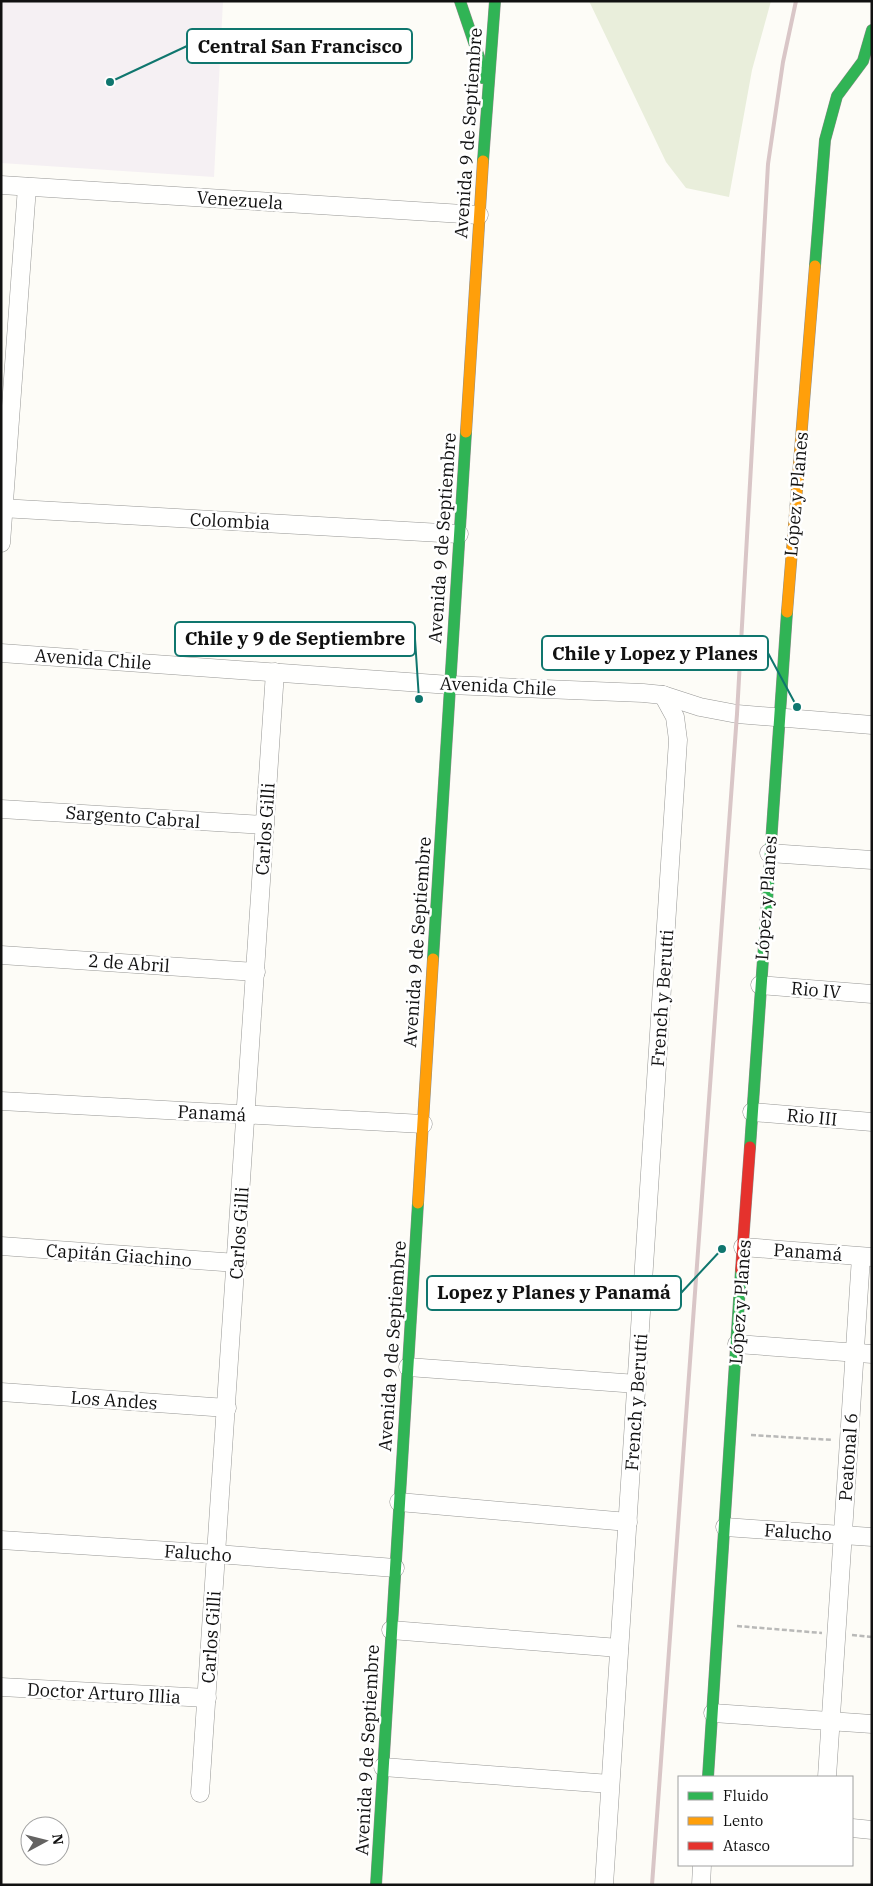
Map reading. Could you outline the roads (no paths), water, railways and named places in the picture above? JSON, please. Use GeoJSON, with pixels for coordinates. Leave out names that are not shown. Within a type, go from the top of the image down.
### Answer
{"type":"FeatureCollection","features":[{"type":"Feature","properties":{"kind":"street"},"geometry":{"type":"LineString","coordinates":[[460,1],[479,57],[488,116]]}},
{"type":"Feature","properties":{"kind":"street","name":"Avenida 9 de Septiembre"},"geometry":{"type":"LineString","coordinates":[[376,1885],[450,685],[480,215],[496,1]]}},
{"type":"Feature","properties":{"kind":"street","name":"López y Planes"},"geometry":{"type":"LineString","coordinates":[[708,1776],[778,717],[825,140],[837,96],[863,60],[872,30]]}},
{"type":"Feature","properties":{"kind":"street","name":"Venezuela"},"geometry":{"type":"LineString","coordinates":[[1,185],[480,215]]}},
{"type":"Feature","properties":{"kind":"street"},"geometry":{"type":"LineString","coordinates":[[1,543],[8,341],[27,187]]}},
{"type":"Feature","properties":{"kind":"street","name":"Colombia"},"geometry":{"type":"LineString","coordinates":[[2,508],[460,534]]}},
{"type":"Feature","properties":{"kind":"street","name":"Avenida Chile"},"geometry":{"type":"LineString","coordinates":[[1,653],[450,685],[643,693],[663,695],[700,707],[737,714],[872,725]]}},
{"type":"Feature","properties":{"kind":"street","name":"Carlos Gilli"},"geometry":{"type":"LineString","coordinates":[[200,1793],[247,1115],[275,672]]}},
{"type":"Feature","properties":{"kind":"street","name":"French y Berutti"},"geometry":{"type":"LineString","coordinates":[[604,1885],[678,740],[675,717],[663,695]]}},
{"type":"Feature","properties":{"kind":"street","name":"French y Berutti"},"geometry":{"type":"LineString","coordinates":[[678,740],[700,707]]}},
{"type":"Feature","properties":{"kind":"street","name":"Sargento Cabral"},"geometry":{"type":"LineString","coordinates":[[1,808],[266,825]]}},
{"type":"Feature","properties":{"kind":"street"},"geometry":{"type":"LineString","coordinates":[[769,853],[872,860]]}},
{"type":"Feature","properties":{"kind":"street","name":"2 de Abril"},"geometry":{"type":"LineString","coordinates":[[1,955],[256,972]]}},
{"type":"Feature","properties":{"kind":"street","name":"Rio IV"},"geometry":{"type":"LineString","coordinates":[[760,985],[872,994]]}},
{"type":"Feature","properties":{"kind":"street","name":"Panamá"},"geometry":{"type":"LineString","coordinates":[[1,1101],[423,1124]]}},
{"type":"Feature","properties":{"kind":"street","name":"Rio III"},"geometry":{"type":"LineString","coordinates":[[752,1112],[872,1122]]}},
{"type":"Feature","properties":{"kind":"street","name":"Capitán Giachino"},"geometry":{"type":"LineString","coordinates":[[1,1246],[237,1264]]}},
{"type":"Feature","properties":{"kind":"street","name":"Panamá"},"geometry":{"type":"LineString","coordinates":[[743,1247],[866,1257]]}},
{"type":"Feature","properties":{"kind":"street","name":"Peatonal 6"},"geometry":{"type":"LineString","coordinates":[[827,1776],[849,1441],[863,1353],[866,1257]]}},
{"type":"Feature","properties":{"kind":"street"},"geometry":{"type":"LineString","coordinates":[[737,1344],[863,1353]]}},
{"type":"Feature","properties":{"kind":"street"},"geometry":{"type":"LineString","coordinates":[[408,1367],[637,1384]]}},
{"type":"Feature","properties":{"kind":"street","name":"Los Andes"},"geometry":{"type":"LineString","coordinates":[[1,1392],[227,1408]]}},
{"type":"Feature","properties":{"kind":"street"},"geometry":{"type":"LineString","coordinates":[[399,1502],[628,1522]]}},
{"type":"Feature","properties":{"kind":"street","name":"Falucho"},"geometry":{"type":"LineString","coordinates":[[725,1527],[872,1537]]}},
{"type":"Feature","properties":{"kind":"street","name":"Falucho"},"geometry":{"type":"LineString","coordinates":[[1,1540],[395,1568]]}},
{"type":"Feature","properties":{"kind":"street"},"geometry":{"type":"LineString","coordinates":[[391,1630],[619,1648]]}},
{"type":"Feature","properties":{"kind":"street","name":"Doctor Arturo Illia"},"geometry":{"type":"LineString","coordinates":[[1,1687],[207,1698]]}},
{"type":"Feature","properties":{"kind":"street"},"geometry":{"type":"LineString","coordinates":[[712,1714],[872,1724]]}},
{"type":"Feature","properties":{"kind":"street"},"geometry":{"type":"LineString","coordinates":[[383,1767],[610,1784]]}},
{"type":"Feature","properties":{"kind":"street"},"geometry":{"type":"LineString","coordinates":[[853,1828],[872,1830]]}},
{"type":"Feature","properties":{"kind":"street"},"geometry":{"type":"LineString","coordinates":[[701,1885],[702,1866]]}},
{"type":"Feature","properties":{"kind":"railway"},"geometry":{"type":"LineString","coordinates":[[652,1885],[737,714],[768,164],[783,62],[796,1]]}},
{"type":"Feature","properties":{"kind":"place","name":"Central San Francisco"},"geometry":{"type":"Point","coordinates":[110,82]}},
{"type":"Feature","properties":{"kind":"place","name":"Chile y 9 de Septiembre"},"geometry":{"type":"Point","coordinates":[419,699]}},
{"type":"Feature","properties":{"kind":"place","name":"Chile y Lopez y Planes"},"geometry":{"type":"Point","coordinates":[797,707]}},
{"type":"Feature","properties":{"kind":"place","name":"Lopez y Planes y Panamá"},"geometry":{"type":"Point","coordinates":[722,1249]}}]}
